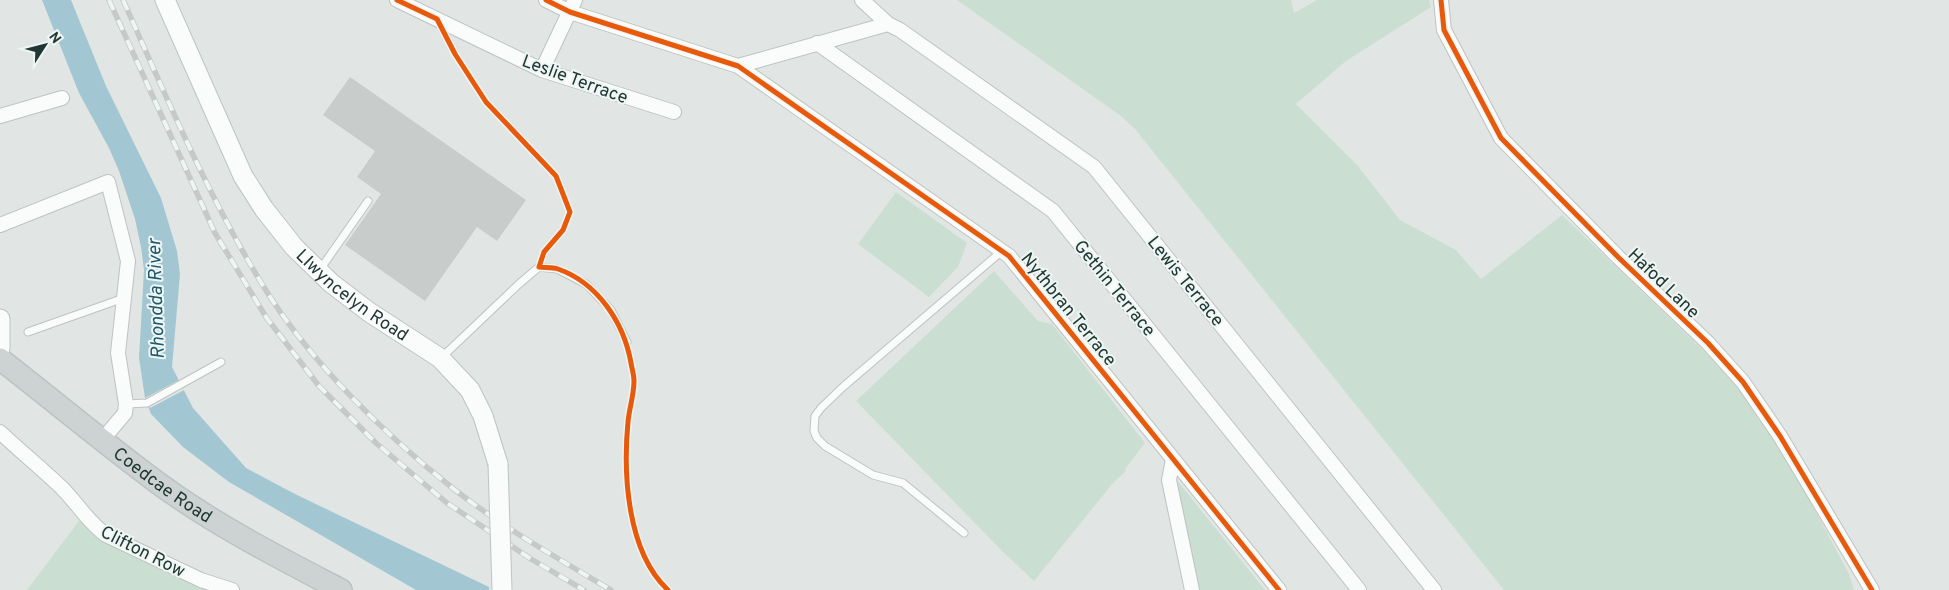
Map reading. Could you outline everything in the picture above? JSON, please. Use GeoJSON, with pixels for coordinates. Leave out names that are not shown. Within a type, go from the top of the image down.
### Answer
{"type":"FeatureCollection","features":[{"type":"Feature","properties":{"kind":"main road","name":"Llwyncelyn Road"},"geometry":{"type":"LineString","coordinates":[[165,0],[243,176],[264,208],[294,247],[331,283],[369,312],[440,358],[470,390],[483,416],[498,464],[502,590]]}},
{"type":"Feature","properties":{"kind":"main road"},"geometry":{"type":"LineString","coordinates":[[0,319],[0,348]]}},
{"type":"Feature","properties":{"kind":"main road","name":"Coedcae Road"},"geometry":{"type":"LineString","coordinates":[[0,359],[158,483],[212,519],[341,590]]}},
{"type":"Feature","properties":{"kind":"street","name":"Leslie Terrace"},"geometry":{"type":"LineString","coordinates":[[397,0],[542,70],[674,112]]}},
{"type":"Feature","properties":{"kind":"street","name":"Nythbran Terrace"},"geometry":{"type":"LineString","coordinates":[[546,0],[572,6],[738,66],[1009,256],[1279,590]]}},
{"type":"Feature","properties":{"kind":"street","name":"Lewis Terrace"},"geometry":{"type":"LineString","coordinates":[[862,0],[888,24],[900,30],[1094,167],[1434,590]]}},
{"type":"Feature","properties":{"kind":"street","name":"Hafod Lane"},"geometry":{"type":"LineString","coordinates":[[1441,0],[1444,30],[1501,138],[1618,257],[1708,344],[1743,382],[1785,444],[1872,590]]}},
{"type":"Feature","properties":{"kind":"street"},"geometry":{"type":"LineString","coordinates":[[542,70],[572,6]]}},
{"type":"Feature","properties":{"kind":"street"},"geometry":{"type":"LineString","coordinates":[[738,66],[888,24]]}},
{"type":"Feature","properties":{"kind":"street","name":"Gethin Terrace"},"geometry":{"type":"LineString","coordinates":[[817,43],[1053,211],[1359,590]]}},
{"type":"Feature","properties":{"kind":"street"},"geometry":{"type":"LineString","coordinates":[[0,116],[62,98]]}},
{"type":"Feature","properties":{"kind":"street"},"geometry":{"type":"LineString","coordinates":[[0,225],[108,182],[128,261],[118,353],[126,404],[125,413],[103,440]]}},
{"type":"Feature","properties":{"kind":"street","name":"Clifton Row"},"geometry":{"type":"LineString","coordinates":[[0,432],[61,488],[85,513],[94,526],[106,535],[201,580],[232,590]]}},
{"type":"Feature","properties":{"kind":"street"},"geometry":{"type":"LineString","coordinates":[[1173,459],[1170,480],[1192,590]]}},
{"type":"Feature","properties":{"kind":"lane"},"geometry":{"type":"LineString","coordinates":[[319,271],[368,201]]}},
{"type":"Feature","properties":{"kind":"lane"},"geometry":{"type":"LineString","coordinates":[[964,533],[903,483],[873,475],[825,446],[817,438],[814,431],[814,423],[815,416],[821,408],[844,386],[1002,251]]}},
{"type":"Feature","properties":{"kind":"lane"},"geometry":{"type":"LineString","coordinates":[[440,358],[539,267],[557,269],[586,284],[611,310],[627,342]]}},
{"type":"Feature","properties":{"kind":"lane"},"geometry":{"type":"LineString","coordinates":[[28,332],[124,298]]}},
{"type":"Feature","properties":{"kind":"lane"},"geometry":{"type":"LineString","coordinates":[[126,404],[147,403],[221,362]]}},
{"type":"Feature","properties":{"kind":"green space"},"geometry":{"type":"Polygon","coordinates":[[[957,0],[1291,0],[1294,13],[1317,0],[1429,0],[1431,7],[1346,61],[1296,104],[1358,166],[1400,220],[1456,250],[1481,279],[1562,215],[1731,377],[1762,420],[1802,486],[1849,574],[1854,590],[1504,590],[1135,129],[1121,116],[957,0]]]}},
{"type":"Feature","properties":{"kind":"green space"},"geometry":{"type":"Polygon","coordinates":[[[896,192],[967,243],[958,267],[929,297],[858,244],[896,192]]]}},
{"type":"Feature","properties":{"kind":"green space"},"geometry":{"type":"Polygon","coordinates":[[[994,271],[1038,321],[1052,324],[1145,443],[1125,469],[1126,471],[1113,483],[1034,581],[1002,551],[856,401],[994,271]]]}},
{"type":"Feature","properties":{"kind":"green space"},"geometry":{"type":"Polygon","coordinates":[[[1176,479],[1265,590],[1197,590],[1176,479]]]}},
{"type":"Feature","properties":{"kind":"green space"},"geometry":{"type":"Polygon","coordinates":[[[85,513],[94,527],[232,590],[27,590],[85,513]]]}},
{"type":"Feature","properties":{"kind":"water","name":"Rhondda River"},"geometry":{"type":"Polygon","coordinates":[[[42,0],[71,0],[106,86],[161,198],[177,251],[180,274],[172,367],[193,408],[246,468],[295,494],[489,587],[489,590],[416,590],[229,482],[183,447],[151,414],[145,398],[139,358],[144,270],[135,219],[119,171],[109,148],[79,93],[42,0]]]}},
{"type":"Feature","properties":{"kind":"pier"},"geometry":{"type":"Polygon","coordinates":[[[179,380],[184,390],[150,408],[145,398],[179,380]]]}},
{"type":"Feature","properties":{"kind":"building"},"geometry":{"type":"Polygon","coordinates":[[[350,77],[526,200],[497,241],[477,227],[425,301],[345,245],[381,194],[357,177],[375,151],[323,115],[350,77]]]}},
{"type":"Feature","properties":{"kind":"railway"},"geometry":{"type":"LineString","coordinates":[[109,0],[215,233],[266,317],[319,386],[377,444],[447,503],[531,559],[584,590]]}},
{"type":"Feature","properties":{"kind":"railway"},"geometry":{"type":"LineString","coordinates":[[123,0],[171,108],[223,215],[262,284],[302,341],[375,421],[455,490],[512,530],[611,590]]}},
{"type":"Feature","properties":{"kind":"cycle path"},"geometry":{"type":"LineString","coordinates":[[397,0],[437,19],[455,54],[486,102],[556,176],[570,212],[563,230],[544,252],[539,267],[558,269],[572,275],[585,284],[607,306],[622,333],[634,379],[626,465],[631,511],[636,534],[644,555],[654,574],[668,590]]}},
{"type":"Feature","properties":{"kind":"cycle path"},"geometry":{"type":"LineString","coordinates":[[546,0],[570,12],[738,66],[1009,256],[1279,590]]}},
{"type":"Feature","properties":{"kind":"cycle path"},"geometry":{"type":"LineString","coordinates":[[1441,0],[1444,30],[1501,138],[1618,257],[1708,343],[1743,382],[1780,436],[1872,590]]}}]}
